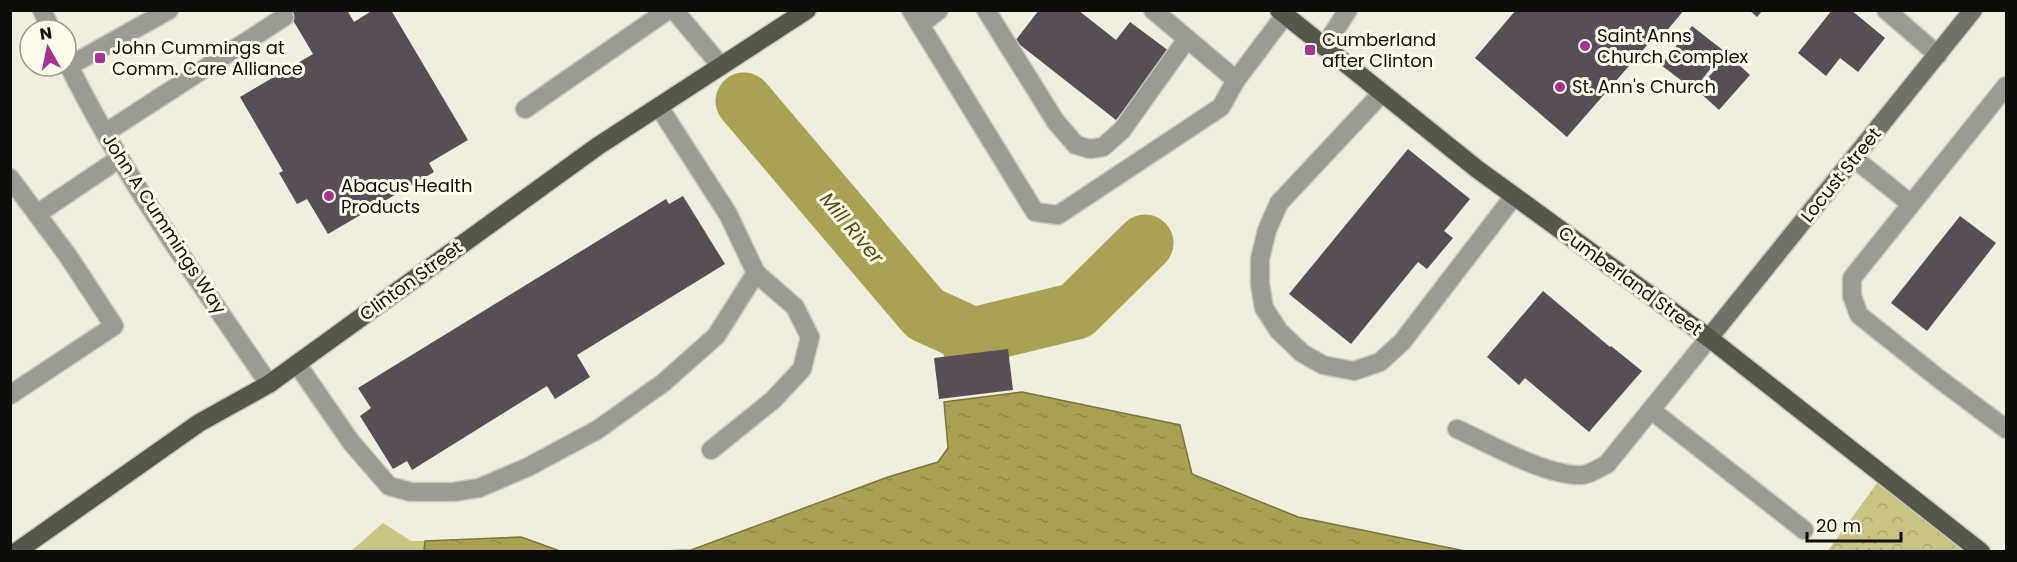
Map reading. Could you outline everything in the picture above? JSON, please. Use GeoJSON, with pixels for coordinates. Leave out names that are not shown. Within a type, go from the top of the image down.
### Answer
{"type":"FeatureCollection","features":[{"type":"Feature","properties":{"kind":"main road","name":"Clinton Street"},"geometry":{"type":"LineString","coordinates":[[16,552],[199,423],[269,384],[598,146],[807,10]]}},
{"type":"Feature","properties":{"kind":"main road","name":"Cumberland Street"},"geometry":{"type":"LineString","coordinates":[[1282,13],[1477,169],[1709,338],[1981,552]]}},
{"type":"Feature","properties":{"kind":"street"},"geometry":{"type":"LineString","coordinates":[[78,58],[169,10]]}},
{"type":"Feature","properties":{"kind":"street"},"geometry":{"type":"LineString","coordinates":[[525,109],[668,10]]}},
{"type":"Feature","properties":{"kind":"street"},"geometry":{"type":"LineString","coordinates":[[674,10],[721,66]]}},
{"type":"Feature","properties":{"kind":"street"},"geometry":{"type":"LineString","coordinates":[[939,10],[916,18],[1035,212],[1058,215],[1221,107],[1236,80],[1282,13]]}},
{"type":"Feature","properties":{"kind":"street"},"geometry":{"type":"LineString","coordinates":[[986,10],[1056,122],[1076,145],[1090,149],[1103,147],[1122,130],[1187,39]]}},
{"type":"Feature","properties":{"kind":"street"},"geometry":{"type":"LineString","coordinates":[[1153,10],[1236,80]]}},
{"type":"Feature","properties":{"kind":"street"},"geometry":{"type":"LineString","coordinates":[[1324,47],[1348,10]]}},
{"type":"Feature","properties":{"kind":"street"},"geometry":{"type":"LineString","coordinates":[[1886,10],[1938,55]]}},
{"type":"Feature","properties":{"kind":"street","name":"Locust Street"},"geometry":{"type":"LineString","coordinates":[[1709,338],[1973,10]]}},
{"type":"Feature","properties":{"kind":"street"},"geometry":{"type":"LineString","coordinates":[[105,133],[284,17]]}},
{"type":"Feature","properties":{"kind":"street","name":"John A Cummings Way"},"geometry":{"type":"LineString","coordinates":[[75,78],[88,106],[166,233],[269,384]]}},
{"type":"Feature","properties":{"kind":"street"},"geometry":{"type":"LineString","coordinates":[[2007,86],[1852,278],[1852,296],[1859,315],[2007,429]]}},
{"type":"Feature","properties":{"kind":"street"},"geometry":{"type":"LineString","coordinates":[[1382,93],[1279,202],[1268,230],[1260,259],[1260,284],[1264,308],[1279,331],[1302,353],[1323,365],[1354,371],[1380,362],[1402,342],[1514,196]]}},
{"type":"Feature","properties":{"kind":"street"},"geometry":{"type":"LineString","coordinates":[[659,107],[728,214],[756,273],[795,307],[810,337],[802,369],[773,400],[711,450]]}},
{"type":"Feature","properties":{"kind":"street"},"geometry":{"type":"LineString","coordinates":[[37,214],[120,158]]}},
{"type":"Feature","properties":{"kind":"street"},"geometry":{"type":"LineString","coordinates":[[1854,159],[1911,204]]}},
{"type":"Feature","properties":{"kind":"street"},"geometry":{"type":"LineString","coordinates":[[10,178],[68,256],[114,326],[10,395]]}},
{"type":"Feature","properties":{"kind":"street"},"geometry":{"type":"LineString","coordinates":[[297,364],[351,442],[389,486],[411,492],[453,492],[479,488],[528,467],[597,430],[663,383],[716,336],[756,273]]}},
{"type":"Feature","properties":{"kind":"street"},"geometry":{"type":"LineString","coordinates":[[1457,429],[1541,467],[1563,474],[1584,475],[1607,464],[1709,338]]}},
{"type":"Feature","properties":{"kind":"street"},"geometry":{"type":"LineString","coordinates":[[1651,410],[1804,530]]}},
{"type":"Feature","properties":{"kind":"green space"},"geometry":{"type":"Polygon","coordinates":[[[1880,479],[1971,552],[1827,552],[1880,479]]]}},
{"type":"Feature","properties":{"kind":"green space"},"geometry":{"type":"Polygon","coordinates":[[[383,523],[411,541],[425,541],[424,551],[351,551],[383,523]]]}},
{"type":"Feature","properties":{"kind":"green space"},"geometry":{"type":"Polygon","coordinates":[[[1865,528],[1895,551],[1854,551],[1865,528]]]}},
{"type":"Feature","properties":{"kind":"water"},"geometry":{"type":"Polygon","coordinates":[[[1022,392],[1180,425],[1192,474],[1298,517],[1465,551],[661,551],[691,550],[888,477],[938,462],[948,448],[944,402],[1022,392]]]}},
{"type":"Feature","properties":{"kind":"water"},"geometry":{"type":"Polygon","coordinates":[[[521,537],[560,551],[424,551],[425,541],[521,537]]]}},
{"type":"Feature","properties":{"kind":"building"},"geometry":{"type":"Polygon","coordinates":[[[287,10],[347,10],[354,22],[373,10],[391,10],[468,140],[429,163],[434,172],[328,234],[307,199],[297,204],[279,173],[283,171],[240,97],[313,54],[287,10]]]}},
{"type":"Feature","properties":{"kind":"building"},"geometry":{"type":"Polygon","coordinates":[[[1039,10],[1078,10],[1116,40],[1130,22],[1169,51],[1116,120],[1015,41],[1039,10]]]}},
{"type":"Feature","properties":{"kind":"building","name":"St. Ann's Church"},"geometry":{"type":"Polygon","coordinates":[[[1516,10],[1684,10],[1660,39],[1656,35],[1567,137],[1475,58],[1516,10]]]}},
{"type":"Feature","properties":{"kind":"building"},"geometry":{"type":"Polygon","coordinates":[[[1749,10],[1763,10],[1757,17],[1749,10]]]}},
{"type":"Feature","properties":{"kind":"building"},"geometry":{"type":"Polygon","coordinates":[[[1832,10],[1851,10],[1885,38],[1858,72],[1840,58],[1826,76],[1798,53],[1832,10]]]}},
{"type":"Feature","properties":{"kind":"building"},"geometry":{"type":"Polygon","coordinates":[[[1692,26],[1724,51],[1694,90],[1661,65],[1692,26]]]}},
{"type":"Feature","properties":{"kind":"building"},"geometry":{"type":"Polygon","coordinates":[[[1728,55],[1750,75],[1719,110],[1697,90],[1728,55]]]}},
{"type":"Feature","properties":{"kind":"building"},"geometry":{"type":"Polygon","coordinates":[[[1408,149],[1470,199],[1444,231],[1453,238],[1427,269],[1418,262],[1351,344],[1289,294],[1408,149]]]}},
{"type":"Feature","properties":{"kind":"building"},"geometry":{"type":"Polygon","coordinates":[[[683,196],[725,264],[577,355],[590,377],[555,399],[547,386],[412,470],[407,461],[393,469],[360,416],[371,408],[358,388],[666,199],[669,204],[683,196]]]}},
{"type":"Feature","properties":{"kind":"building"},"geometry":{"type":"Polygon","coordinates":[[[1960,216],[1996,243],[1927,331],[1891,303],[1960,216]]]}},
{"type":"Feature","properties":{"kind":"building"},"geometry":{"type":"Polygon","coordinates":[[[1543,291],[1642,371],[1589,432],[1525,378],[1519,385],[1487,357],[1543,291]]]}},
{"type":"Feature","properties":{"kind":"building"},"geometry":{"type":"Polygon","coordinates":[[[1008,349],[1013,390],[939,399],[934,358],[1008,349]]]}},
{"type":"Feature","properties":{"kind":"waterway","name":"Mill River"},"geometry":{"type":"LineString","coordinates":[[744,101],[925,314],[973,336]]}},
{"type":"Feature","properties":{"kind":"waterway"},"geometry":{"type":"LineString","coordinates":[[972,353],[973,336],[1076,311],[1145,243]]}},
{"type":"Feature","properties":{"kind":"place","name":"Saint Anns Church Complex"},"geometry":{"type":"Point","coordinates":[1585,46]}},
{"type":"Feature","properties":{"kind":"place","name":"Cumberland after Clinton"},"geometry":{"type":"Point","coordinates":[1310,50]}},
{"type":"Feature","properties":{"kind":"place","name":"John Cummings at Comm. Care Alliance"},"geometry":{"type":"Point","coordinates":[100,58]}},
{"type":"Feature","properties":{"kind":"place","name":"St. Ann's Church"},"geometry":{"type":"Point","coordinates":[1560,87]}},
{"type":"Feature","properties":{"kind":"place","name":"Abacus Health Products"},"geometry":{"type":"Point","coordinates":[329,196]}}]}
